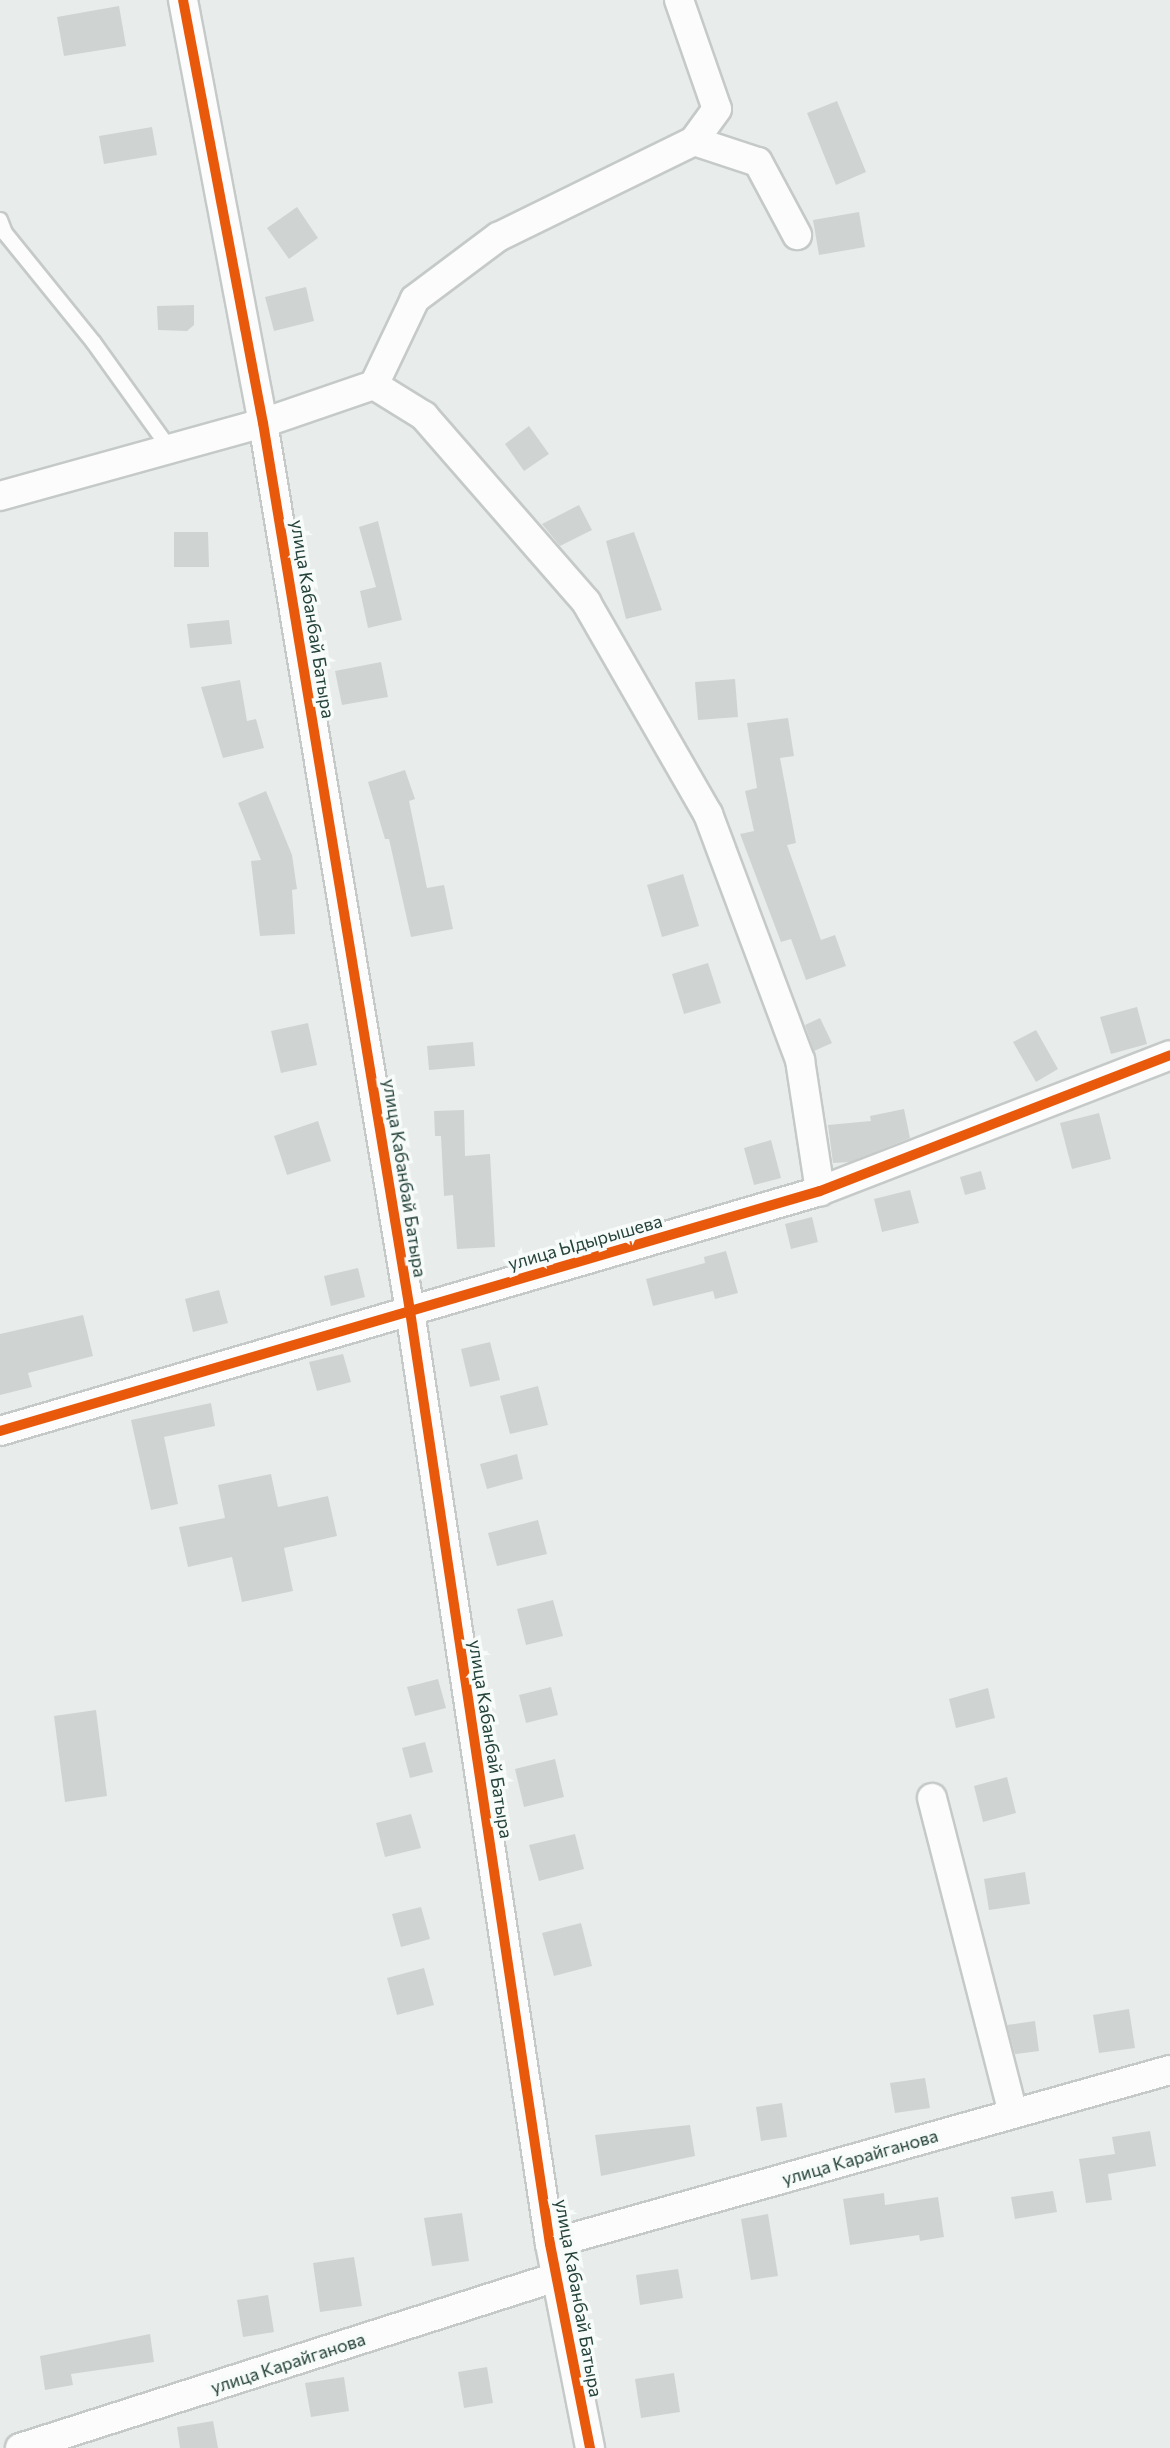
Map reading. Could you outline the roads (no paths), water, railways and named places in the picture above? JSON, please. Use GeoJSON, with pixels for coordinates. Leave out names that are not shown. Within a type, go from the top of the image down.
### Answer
{"type":"FeatureCollection","features":[{"type":"Feature","properties":{"kind":"street","name":"улица Кабанбай Батыра"},"geometry":{"type":"LineString","coordinates":[[183,0],[263,423],[410,1311],[550,2244],[590,2448]]}},
{"type":"Feature","properties":{"kind":"street"},"geometry":{"type":"LineString","coordinates":[[0,496],[263,423],[374,385],[415,299],[498,237],[694,141],[717,108],[679,0]]}},
{"type":"Feature","properties":{"kind":"street"},"geometry":{"type":"LineString","coordinates":[[694,141],[758,162],[797,235]]}},
{"type":"Feature","properties":{"kind":"street"},"geometry":{"type":"LineString","coordinates":[[374,385],[424,416],[586,602],[708,814],[800,1060],[820,1191]]}},
{"type":"Feature","properties":{"kind":"street","name":"улица Ыдырышева"},"geometry":{"type":"LineString","coordinates":[[0,1431],[820,1191],[1170,1055]]}},
{"type":"Feature","properties":{"kind":"street"},"geometry":{"type":"LineString","coordinates":[[932,1798],[1013,2114]]}},
{"type":"Feature","properties":{"kind":"street","name":"улица Карайганова"},"geometry":{"type":"LineString","coordinates":[[550,2244],[1170,2070]]}},
{"type":"Feature","properties":{"kind":"street","name":"улица Карайганова"},"geometry":{"type":"LineString","coordinates":[[20,2448],[556,2277]]}},
{"type":"Feature","properties":{"kind":"lane"},"geometry":{"type":"LineString","coordinates":[[0,220],[5,233],[94,342],[170,449]]}}]}
